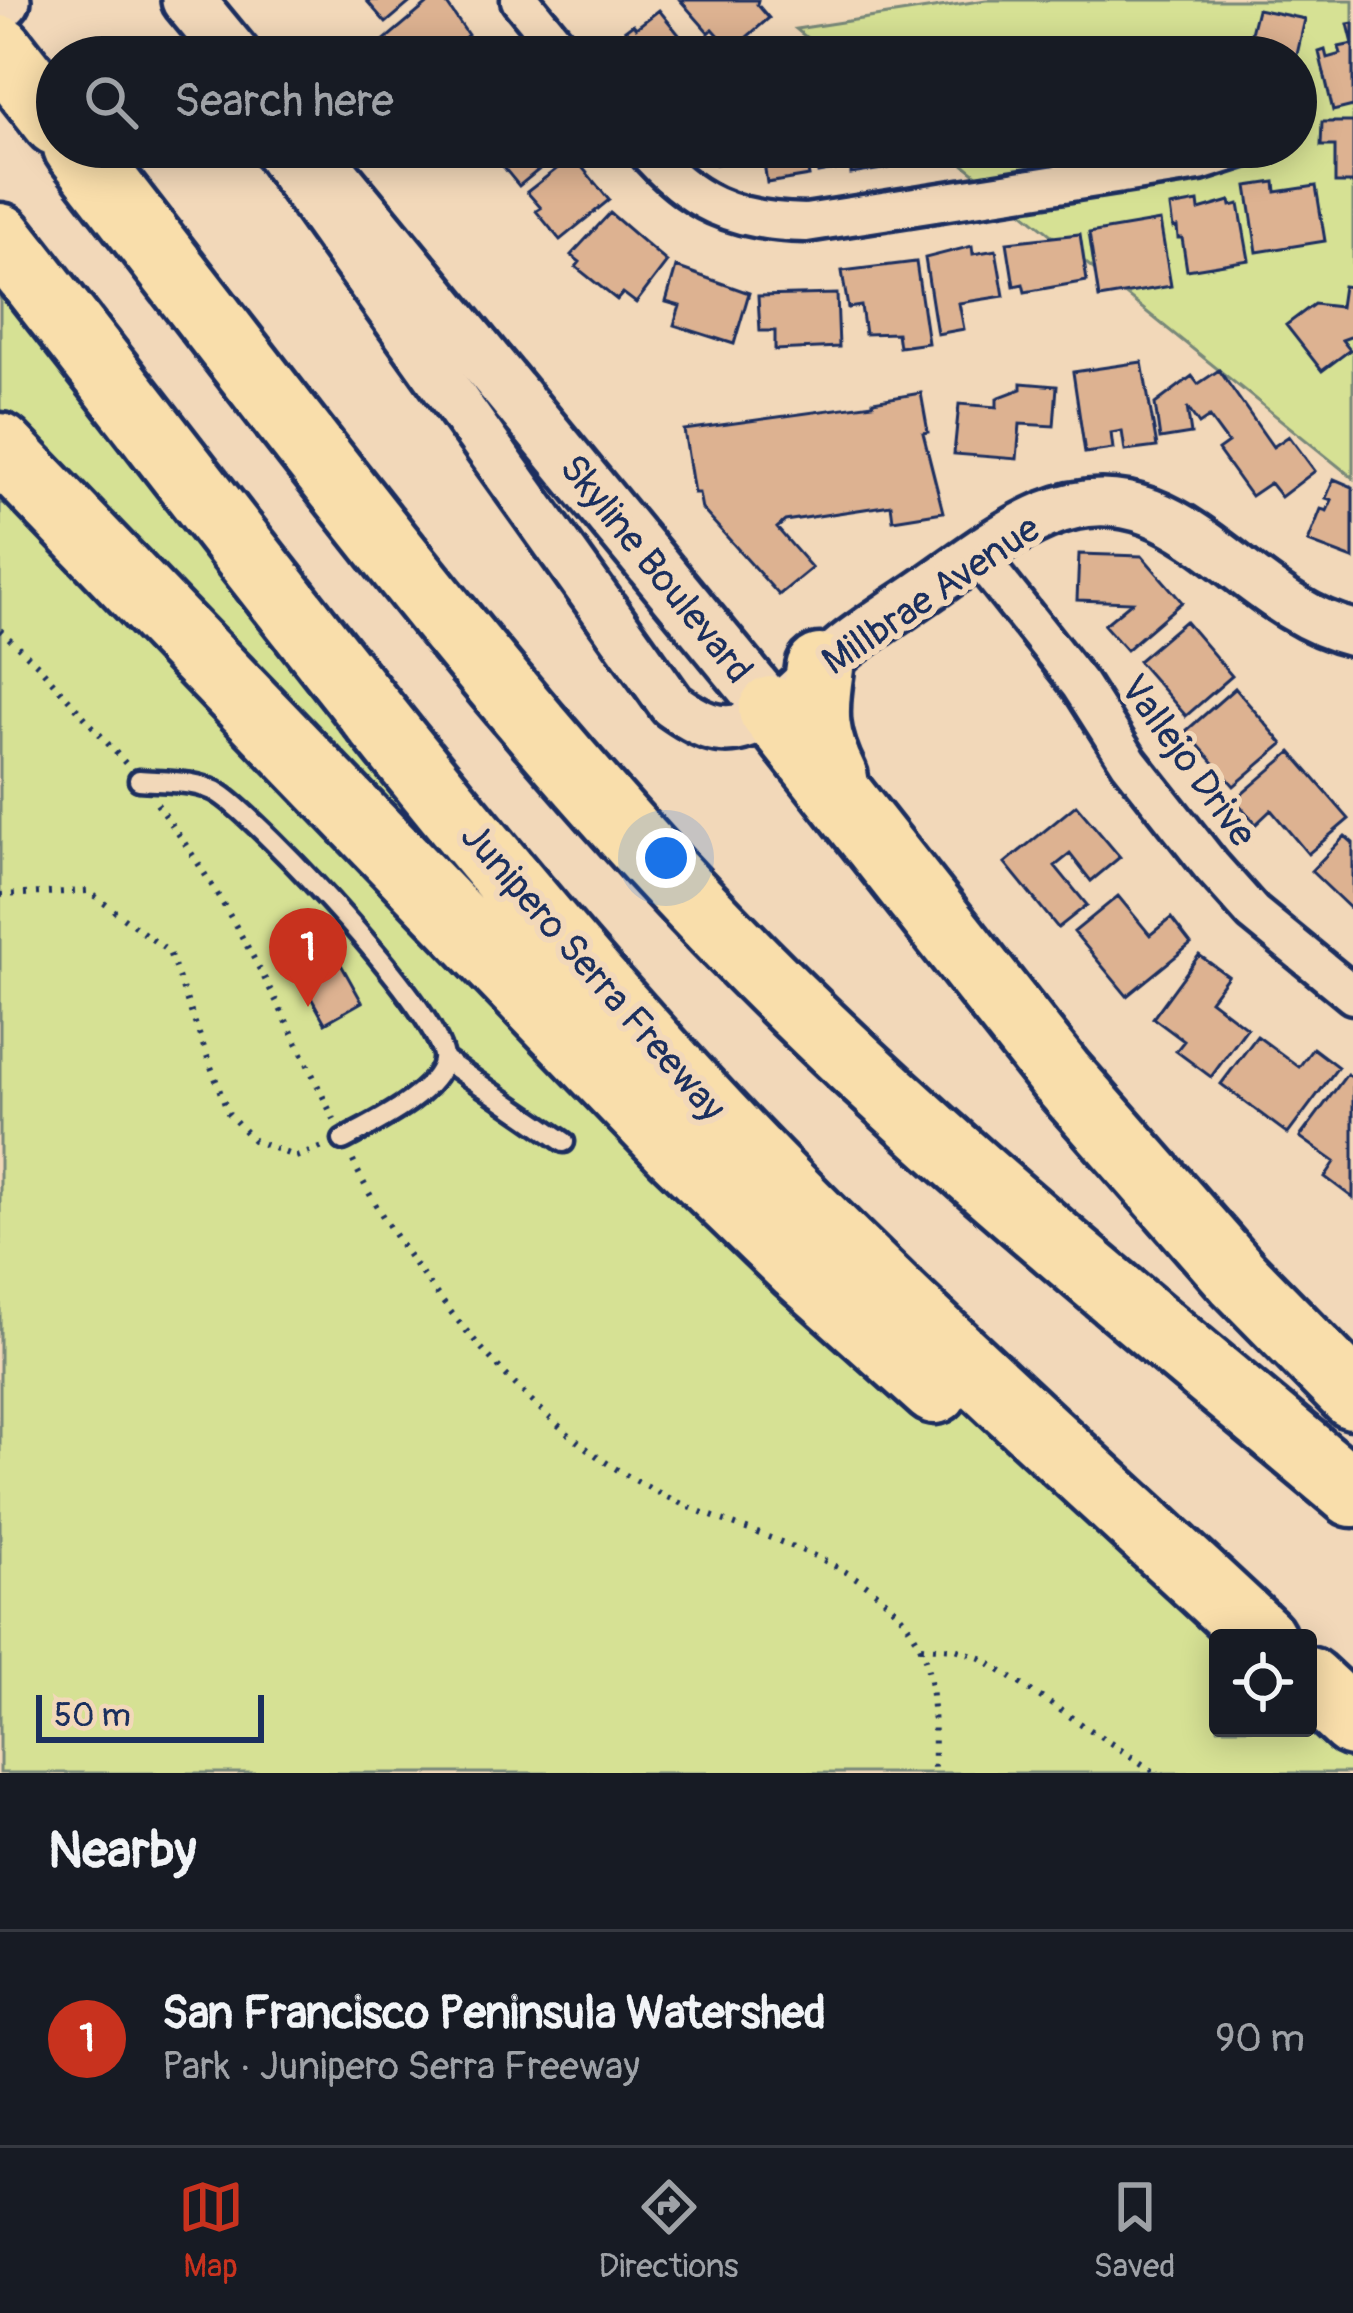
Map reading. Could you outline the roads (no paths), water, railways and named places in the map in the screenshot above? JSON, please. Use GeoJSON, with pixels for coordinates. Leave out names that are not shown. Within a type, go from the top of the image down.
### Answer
{"type":"FeatureCollection","features":[{"type":"Feature","properties":{"kind":"highway"},"geometry":{"type":"LineString","coordinates":[[8,59],[36,95]]}},
{"type":"Feature","properties":{"kind":"highway"},"geometry":{"type":"LineString","coordinates":[[94,168],[500,685],[704,915],[862,1072],[962,1162],[1353,1493]]}},
{"type":"Feature","properties":{"kind":"highway","name":"Junipero Serra Freeway"},"geometry":{"type":"LineString","coordinates":[[0,237],[466,830],[669,1065],[871,1270],[1252,1629]]}},
{"type":"Feature","properties":{"kind":"highway"},"geometry":{"type":"LineString","coordinates":[[0,447],[758,1230],[958,1411],[1229,1629]]}},
{"type":"Feature","properties":{"kind":"highway"},"geometry":{"type":"LineString","coordinates":[[796,689],[848,808],[1060,1075],[1238,1278],[1353,1394]]}},
{"type":"Feature","properties":{"kind":"highway"},"geometry":{"type":"LineString","coordinates":[[1317,1690],[1353,1726]]}},
{"type":"Feature","properties":{"kind":"highway"},"geometry":{"type":"LineString","coordinates":[[1317,1700],[1353,1726]]}},
{"type":"Feature","properties":{"kind":"main road","name":"Skyline Boulevard"},"geometry":{"type":"LineString","coordinates":[[328,168],[796,689]]}},
{"type":"Feature","properties":{"kind":"street"},"geometry":{"type":"LineString","coordinates":[[539,7],[555,36]]}},
{"type":"Feature","properties":{"kind":"street","name":"Skyline Boulevard"},"geometry":{"type":"LineString","coordinates":[[289,168],[673,705],[698,723],[720,730],[747,725],[796,689]]}},
{"type":"Feature","properties":{"kind":"street"},"geometry":{"type":"LineString","coordinates":[[664,168],[690,193],[725,212],[765,222],[806,224],[1161,168]]}},
{"type":"Feature","properties":{"kind":"street","name":"Millbrae Avenue"},"geometry":{"type":"LineString","coordinates":[[796,689],[847,645],[977,555],[1046,514],[1081,506],[1120,505],[1159,513],[1193,532],[1286,605],[1353,633]]}},
{"type":"Feature","properties":{"kind":"street","name":"Vallejo Drive"},"geometry":{"type":"LineString","coordinates":[[977,555],[1080,685],[1129,762],[1198,851],[1253,913],[1353,995]]}},
{"type":"Feature","properties":{"kind":"lane"},"geometry":{"type":"LineString","coordinates":[[139,780],[219,792],[380,956],[437,1035],[443,1059],[436,1075],[404,1106],[343,1140]]}},
{"type":"Feature","properties":{"kind":"lane"},"geometry":{"type":"LineString","coordinates":[[443,1059],[563,1142]]}},
{"type":"Feature","properties":{"kind":"place","name":"San Francisco Peninsula Watershed"},"geometry":{"type":"Point","coordinates":[308,1007]}}]}
